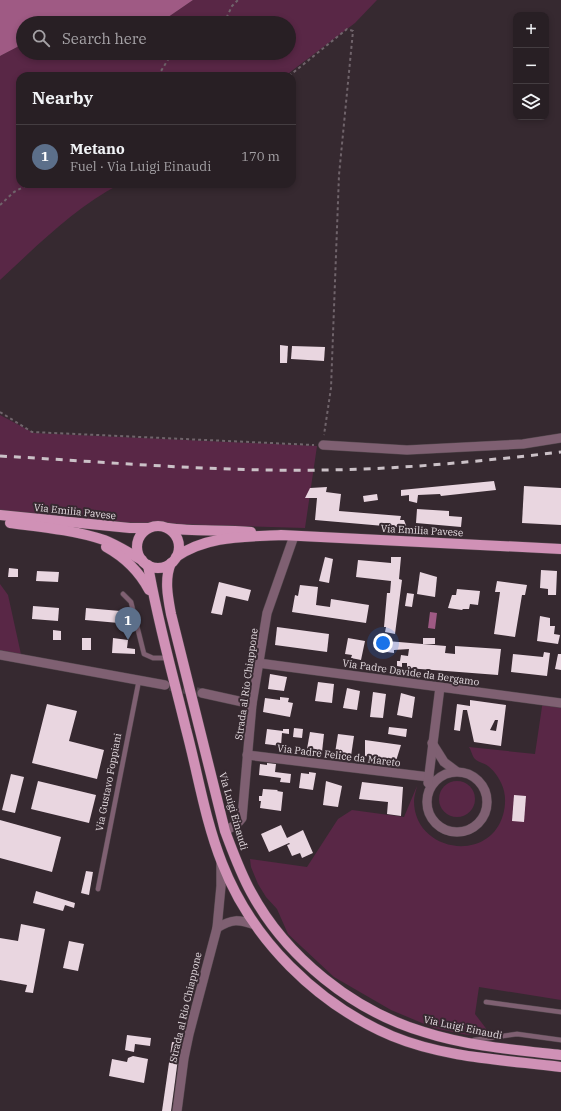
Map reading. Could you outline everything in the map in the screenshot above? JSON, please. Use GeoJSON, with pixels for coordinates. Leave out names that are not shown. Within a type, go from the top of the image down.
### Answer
{"type":"FeatureCollection","features":[{"type":"Feature","properties":{"kind":"main road","name":"Via Emilia Pavese"},"geometry":{"type":"LineString","coordinates":[[0,516],[130,528],[148,528]]}},
{"type":"Feature","properties":{"kind":"main road"},"geometry":{"type":"LineString","coordinates":[[0,522],[65,530],[104,540],[145,562],[160,568],[174,560],[179,548],[178,539],[172,532],[164,527],[159,526],[148,528],[143,532],[138,542],[139,554],[145,562],[155,598],[208,819],[221,862],[233,888],[255,925],[298,975],[316,991],[349,1014],[393,1036],[438,1050],[561,1067]]}},
{"type":"Feature","properties":{"kind":"main road","name":"Via Emilia Pavese"},"geometry":{"type":"LineString","coordinates":[[164,527],[185,530],[218,530],[294,536],[561,549]]}},
{"type":"Feature","properties":{"kind":"main road"},"geometry":{"type":"LineString","coordinates":[[65,530],[95,541],[115,552],[142,577],[155,598]]}},
{"type":"Feature","properties":{"kind":"main road","name":"Via Emilia Pavese"},"geometry":{"type":"LineString","coordinates":[[174,560],[187,550],[203,543],[236,538],[281,535]]}},
{"type":"Feature","properties":{"kind":"main road","name":"Via Luigi Einaudi"},"geometry":{"type":"LineString","coordinates":[[174,560],[168,570],[168,594],[171,614],[226,830],[234,856],[251,893],[278,933],[314,970],[331,984],[364,1006],[394,1021],[423,1032],[466,1042],[561,1056]]}},
{"type":"Feature","properties":{"kind":"street"},"geometry":{"type":"LineString","coordinates":[[323,445],[407,450],[523,444],[561,438]]}},
{"type":"Feature","properties":{"kind":"street","name":"Strada al Rio Chiappone"},"geometry":{"type":"LineString","coordinates":[[226,830],[237,824],[242,818],[252,704],[267,613],[294,536]]}},
{"type":"Feature","properties":{"kind":"street"},"geometry":{"type":"LineString","coordinates":[[0,655],[165,685]]}},
{"type":"Feature","properties":{"kind":"street","name":"Via Padre Davide da Bergamo"},"geometry":{"type":"LineString","coordinates":[[258,663],[561,703]]}},
{"type":"Feature","properties":{"kind":"street"},"geometry":{"type":"LineString","coordinates":[[428,791],[439,777],[447,773],[456,771],[467,773],[476,778],[483,786],[487,805],[484,815],[478,824],[470,830],[450,832],[440,828],[432,821],[428,812],[426,801],[440,687]]}},
{"type":"Feature","properties":{"kind":"street"},"geometry":{"type":"LineString","coordinates":[[202,693],[252,704]]}},
{"type":"Feature","properties":{"kind":"street"},"geometry":{"type":"LineString","coordinates":[[432,744],[440,758],[456,771]]}},
{"type":"Feature","properties":{"kind":"street","name":"Via Padre Felice da Mareto"},"geometry":{"type":"LineString","coordinates":[[247,755],[429,777]]}},
{"type":"Feature","properties":{"kind":"street","name":"Strada al Rio Chiappone"},"geometry":{"type":"LineString","coordinates":[[177,1111],[189,1034],[217,928],[221,886],[221,862]]}},
{"type":"Feature","properties":{"kind":"street"},"geometry":{"type":"LineString","coordinates":[[217,928],[229,921],[237,921],[255,925]]}},
{"type":"Feature","properties":{"kind":"lane"},"geometry":{"type":"LineString","coordinates":[[123,594],[131,602],[144,654],[152,658],[169,658]]}},
{"type":"Feature","properties":{"kind":"lane","name":"Via Gustavo Foppiani"},"geometry":{"type":"LineString","coordinates":[[98,889],[139,680]]}},
{"type":"Feature","properties":{"kind":"lane"},"geometry":{"type":"LineString","coordinates":[[486,1002],[561,1012]]}},
{"type":"Feature","properties":{"kind":"lane"},"geometry":{"type":"LineString","coordinates":[[466,1042],[517,1034],[561,1040]]}},
{"type":"Feature","properties":{"kind":"path"},"geometry":{"type":"LineString","coordinates":[[227,16],[232,6],[238,0]]}},
{"type":"Feature","properties":{"kind":"path"},"geometry":{"type":"LineString","coordinates":[[0,412],[32,432],[323,445],[331,388],[339,175],[353,31],[347,28],[294,72]]}},
{"type":"Feature","properties":{"kind":"path"},"geometry":{"type":"LineString","coordinates":[[160,72],[168,60]]}},
{"type":"Feature","properties":{"kind":"path"},"geometry":{"type":"LineString","coordinates":[[0,205],[14,192],[22,188]]}},
{"type":"Feature","properties":{"kind":"shaded area"},"geometry":{"type":"Polygon","coordinates":[[[0,0],[193,0],[170,16],[16,16],[16,48],[0,56],[0,0]]]}},
{"type":"Feature","properties":{"kind":"shaded area"},"geometry":{"type":"Polygon","coordinates":[[[193,0],[377,0],[355,23],[290,72],[16,72],[16,188],[113,188],[87,204],[57,228],[0,280],[0,56],[16,48],[16,60],[296,60],[296,16],[170,16],[193,0]]]}},
{"type":"Feature","properties":{"kind":"shaded area"},"geometry":{"type":"Polygon","coordinates":[[[0,415],[34,433],[317,446],[305,528],[0,519],[0,415]]]}},
{"type":"Feature","properties":{"kind":"shaded area"},"geometry":{"type":"Polygon","coordinates":[[[0,584],[8,595],[22,659],[0,655],[0,584]]]}},
{"type":"Feature","properties":{"kind":"shaded area"},"geometry":{"type":"Polygon","coordinates":[[[430,612],[437,613],[435,629],[428,628],[430,612]]]}},
{"type":"Feature","properties":{"kind":"shaded area"},"geometry":{"type":"Polygon","coordinates":[[[543,700],[561,702],[561,1000],[479,987],[475,1014],[491,1035],[468,1035],[434,1028],[391,1010],[334,977],[288,934],[277,909],[266,897],[258,884],[251,867],[250,859],[307,867],[338,819],[352,810],[404,817],[417,786],[414,801],[417,818],[426,832],[438,841],[453,846],[469,846],[483,841],[495,831],[503,815],[505,794],[502,784],[496,774],[491,768],[473,757],[469,747],[535,754],[543,700]]]}},
{"type":"Feature","properties":{"kind":"shaded area"},"geometry":{"type":"Polygon","coordinates":[[[461,781],[470,786],[474,792],[474,806],[470,812],[461,817],[453,817],[444,812],[440,806],[439,795],[444,786],[450,782],[461,781]]]}},
{"type":"Feature","properties":{"kind":"building"},"geometry":{"type":"Polygon","coordinates":[[[280,345],[288,346],[287,363],[280,363],[280,345]]]}},
{"type":"Feature","properties":{"kind":"building"},"geometry":{"type":"Polygon","coordinates":[[[292,346],[325,347],[324,361],[291,359],[292,346]]]}},
{"type":"Feature","properties":{"kind":"building"},"geometry":{"type":"Polygon","coordinates":[[[494,481],[496,490],[441,496],[440,494],[418,495],[417,503],[409,501],[409,495],[401,496],[401,490],[494,481]]]}},
{"type":"Feature","properties":{"kind":"building"},"geometry":{"type":"Polygon","coordinates":[[[524,486],[561,488],[561,525],[522,523],[524,486]]]}},
{"type":"Feature","properties":{"kind":"building"},"geometry":{"type":"Polygon","coordinates":[[[327,487],[326,492],[341,494],[339,511],[401,516],[400,520],[404,520],[407,528],[315,520],[317,498],[305,498],[310,488],[327,487]]]}},
{"type":"Feature","properties":{"kind":"building"},"geometry":{"type":"Polygon","coordinates":[[[377,494],[378,500],[364,502],[363,496],[377,494]]]}},
{"type":"Feature","properties":{"kind":"building"},"geometry":{"type":"Polygon","coordinates":[[[417,509],[449,511],[449,516],[462,517],[461,527],[416,523],[417,509]]]}},
{"type":"Feature","properties":{"kind":"building"},"geometry":{"type":"Polygon","coordinates":[[[325,557],[333,559],[329,583],[319,581],[325,557]]]}},
{"type":"Feature","properties":{"kind":"building"},"geometry":{"type":"Polygon","coordinates":[[[391,557],[401,557],[399,579],[402,580],[395,634],[385,632],[386,627],[384,627],[387,593],[390,593],[391,581],[356,577],[358,560],[391,563],[391,557]]]}},
{"type":"Feature","properties":{"kind":"building"},"geometry":{"type":"Polygon","coordinates":[[[9,568],[18,569],[18,577],[8,577],[9,568]]]}},
{"type":"Feature","properties":{"kind":"building"},"geometry":{"type":"Polygon","coordinates":[[[541,570],[557,571],[556,595],[548,595],[548,589],[540,588],[541,570]]]}},
{"type":"Feature","properties":{"kind":"building"},"geometry":{"type":"Polygon","coordinates":[[[37,571],[59,572],[58,582],[36,581],[37,571]]]}},
{"type":"Feature","properties":{"kind":"building"},"geometry":{"type":"Polygon","coordinates":[[[420,572],[437,577],[435,597],[417,594],[420,572]]]}},
{"type":"Feature","properties":{"kind":"building"},"geometry":{"type":"Polygon","coordinates":[[[497,581],[527,585],[525,595],[522,595],[515,637],[494,634],[500,592],[495,592],[497,581]]]}},
{"type":"Feature","properties":{"kind":"building"},"geometry":{"type":"Polygon","coordinates":[[[219,582],[251,590],[248,601],[226,596],[222,615],[211,613],[219,582]]]}},
{"type":"Feature","properties":{"kind":"building"},"geometry":{"type":"Polygon","coordinates":[[[300,585],[318,587],[316,605],[330,607],[331,599],[369,605],[366,623],[292,612],[295,595],[298,596],[300,585]]]}},
{"type":"Feature","properties":{"kind":"building"},"geometry":{"type":"Polygon","coordinates":[[[457,589],[480,591],[478,605],[470,604],[469,609],[462,610],[448,608],[452,595],[456,595],[457,589]]]}},
{"type":"Feature","properties":{"kind":"building"},"geometry":{"type":"Polygon","coordinates":[[[407,593],[414,594],[412,607],[405,606],[407,593]]]}},
{"type":"Feature","properties":{"kind":"building"},"geometry":{"type":"Polygon","coordinates":[[[33,606],[59,608],[58,621],[32,619],[33,606]]]}},
{"type":"Feature","properties":{"kind":"building"},"geometry":{"type":"Polygon","coordinates":[[[86,608],[120,611],[119,623],[85,620],[86,608]]]}},
{"type":"Feature","properties":{"kind":"building"},"geometry":{"type":"Polygon","coordinates":[[[540,616],[550,618],[550,626],[555,626],[554,634],[560,635],[558,644],[537,641],[540,616]]]}},
{"type":"Feature","properties":{"kind":"building"},"geometry":{"type":"Polygon","coordinates":[[[277,627],[329,634],[327,652],[275,645],[277,627]]]}},
{"type":"Feature","properties":{"kind":"building"},"geometry":{"type":"Polygon","coordinates":[[[53,630],[61,631],[61,640],[53,640],[53,630]]]}},
{"type":"Feature","properties":{"kind":"building"},"geometry":{"type":"Polygon","coordinates":[[[82,638],[91,638],[91,650],[82,650],[82,638]]]}},
{"type":"Feature","properties":{"kind":"building"},"geometry":{"type":"Polygon","coordinates":[[[113,638],[128,640],[127,648],[135,649],[135,654],[112,653],[113,638]]]}},
{"type":"Feature","properties":{"kind":"building"},"geometry":{"type":"Polygon","coordinates":[[[348,638],[365,641],[361,660],[351,658],[352,655],[345,654],[348,638]]]}},
{"type":"Feature","properties":{"kind":"building"},"geometry":{"type":"Polygon","coordinates":[[[423,638],[435,638],[435,644],[423,644],[423,638]]]}},
{"type":"Feature","properties":{"kind":"building"},"geometry":{"type":"Polygon","coordinates":[[[387,641],[446,646],[445,653],[455,654],[455,646],[501,649],[498,675],[407,668],[407,663],[402,663],[402,667],[397,666],[397,661],[400,661],[401,655],[408,656],[409,649],[394,650],[394,653],[387,652],[387,641]]]}},
{"type":"Feature","properties":{"kind":"building"},"geometry":{"type":"Polygon","coordinates":[[[544,652],[550,653],[547,676],[511,672],[513,654],[543,657],[544,652]]]}},
{"type":"Feature","properties":{"kind":"building"},"geometry":{"type":"Polygon","coordinates":[[[558,654],[561,654],[561,670],[555,669],[558,654]]]}},
{"type":"Feature","properties":{"kind":"building"},"geometry":{"type":"Polygon","coordinates":[[[270,674],[287,677],[284,691],[268,689],[270,674]]]}},
{"type":"Feature","properties":{"kind":"building"},"geometry":{"type":"Polygon","coordinates":[[[318,682],[334,684],[332,703],[315,701],[318,682]]]}},
{"type":"Feature","properties":{"kind":"building"},"geometry":{"type":"Polygon","coordinates":[[[347,688],[360,691],[357,710],[343,708],[347,688]]]}},
{"type":"Feature","properties":{"kind":"building"},"geometry":{"type":"Polygon","coordinates":[[[373,692],[386,694],[383,718],[370,717],[373,692]]]}},
{"type":"Feature","properties":{"kind":"building"},"geometry":{"type":"Polygon","coordinates":[[[401,693],[415,697],[412,718],[397,715],[401,693]]]}},
{"type":"Feature","properties":{"kind":"building"},"geometry":{"type":"Polygon","coordinates":[[[280,697],[289,698],[288,702],[293,703],[290,717],[263,712],[265,698],[280,700],[280,697]]]}},
{"type":"Feature","properties":{"kind":"building"},"geometry":{"type":"Polygon","coordinates":[[[470,700],[506,705],[501,746],[474,742],[467,710],[463,710],[460,731],[454,730],[457,704],[470,706],[470,700]],[[495,720],[490,730],[496,731],[498,720],[495,720]]]}},
{"type":"Feature","properties":{"kind":"building"},"geometry":{"type":"Polygon","coordinates":[[[47,704],[77,711],[69,741],[104,750],[97,779],[32,763],[47,704]]]}},
{"type":"Feature","properties":{"kind":"building"},"geometry":{"type":"Polygon","coordinates":[[[389,727],[407,729],[406,737],[388,734],[389,727]]]}},
{"type":"Feature","properties":{"kind":"building"},"geometry":{"type":"Polygon","coordinates":[[[294,728],[303,729],[302,738],[293,737],[294,728]]]}},
{"type":"Feature","properties":{"kind":"building"},"geometry":{"type":"Polygon","coordinates":[[[267,729],[283,731],[283,729],[289,729],[289,734],[282,733],[281,746],[265,744],[267,729]]]}},
{"type":"Feature","properties":{"kind":"building"},"geometry":{"type":"Polygon","coordinates":[[[310,732],[324,734],[322,752],[307,749],[310,732]]]}},
{"type":"Feature","properties":{"kind":"building"},"geometry":{"type":"Polygon","coordinates":[[[338,734],[354,736],[351,756],[335,753],[338,734]]]}},
{"type":"Feature","properties":{"kind":"building"},"geometry":{"type":"Polygon","coordinates":[[[365,740],[401,745],[396,761],[365,756],[365,740]]]}},
{"type":"Feature","properties":{"kind":"building"},"geometry":{"type":"Polygon","coordinates":[[[267,763],[276,764],[275,772],[291,774],[290,783],[280,782],[281,778],[259,775],[260,764],[267,765],[267,763]]]}},
{"type":"Feature","properties":{"kind":"building"},"geometry":{"type":"Polygon","coordinates":[[[309,772],[316,773],[313,790],[299,788],[301,773],[309,774],[309,772]]]}},
{"type":"Feature","properties":{"kind":"building"},"geometry":{"type":"Polygon","coordinates":[[[11,774],[24,777],[15,813],[2,810],[11,774]]]}},
{"type":"Feature","properties":{"kind":"building"},"geometry":{"type":"Polygon","coordinates":[[[38,781],[96,795],[89,823],[31,809],[38,781]]]}},
{"type":"Feature","properties":{"kind":"building"},"geometry":{"type":"Polygon","coordinates":[[[326,781],[342,786],[338,807],[323,805],[326,781]]]}},
{"type":"Feature","properties":{"kind":"building"},"geometry":{"type":"Polygon","coordinates":[[[362,782],[403,787],[401,816],[387,814],[388,802],[359,799],[362,782]]]}},
{"type":"Feature","properties":{"kind":"building"},"geometry":{"type":"Polygon","coordinates":[[[263,789],[278,790],[277,791],[283,792],[281,811],[260,808],[261,801],[259,801],[259,796],[262,796],[263,789]]]}},
{"type":"Feature","properties":{"kind":"building"},"geometry":{"type":"Polygon","coordinates":[[[514,795],[526,796],[524,822],[512,821],[514,795]]]}},
{"type":"Feature","properties":{"kind":"building"},"geometry":{"type":"Polygon","coordinates":[[[0,820],[61,837],[52,872],[0,858],[0,820]]]}},
{"type":"Feature","properties":{"kind":"building"},"geometry":{"type":"Polygon","coordinates":[[[281,825],[287,838],[303,830],[313,853],[302,858],[300,853],[292,856],[287,845],[290,844],[289,843],[269,852],[261,834],[281,825]]]}},
{"type":"Feature","properties":{"kind":"building"},"geometry":{"type":"Polygon","coordinates":[[[86,871],[93,872],[89,895],[81,893],[86,871]]]}},
{"type":"Feature","properties":{"kind":"building"},"geometry":{"type":"Polygon","coordinates":[[[36,891],[75,903],[74,908],[65,905],[63,911],[33,903],[36,891]]]}},
{"type":"Feature","properties":{"kind":"building"},"geometry":{"type":"Polygon","coordinates":[[[21,924],[45,929],[33,993],[25,992],[27,985],[0,980],[0,938],[18,941],[21,924]]]}},
{"type":"Feature","properties":{"kind":"building"},"geometry":{"type":"Polygon","coordinates":[[[69,941],[84,944],[78,971],[63,968],[69,941]]]}},
{"type":"Feature","properties":{"kind":"building"},"geometry":{"type":"Polygon","coordinates":[[[127,1035],[151,1038],[150,1046],[135,1044],[134,1052],[125,1050],[127,1035]]]}},
{"type":"Feature","properties":{"kind":"building"},"geometry":{"type":"Polygon","coordinates":[[[172,1042],[180,1043],[171,1111],[162,1111],[172,1042]]]}},
{"type":"Feature","properties":{"kind":"building"},"geometry":{"type":"Polygon","coordinates":[[[133,1056],[148,1059],[144,1083],[109,1076],[112,1059],[127,1062],[128,1058],[133,1056]]]}},
{"type":"Feature","properties":{"kind":"tunnel"},"geometry":{"type":"LineString","coordinates":[[170,686],[202,693]]}},
{"type":"Feature","properties":{"kind":"railway"},"geometry":{"type":"LineString","coordinates":[[0,456],[245,470],[326,470],[444,464],[561,452]]}},
{"type":"Feature","properties":{"kind":"place","name":"Metano"},"geometry":{"type":"Point","coordinates":[128,640]}}]}
